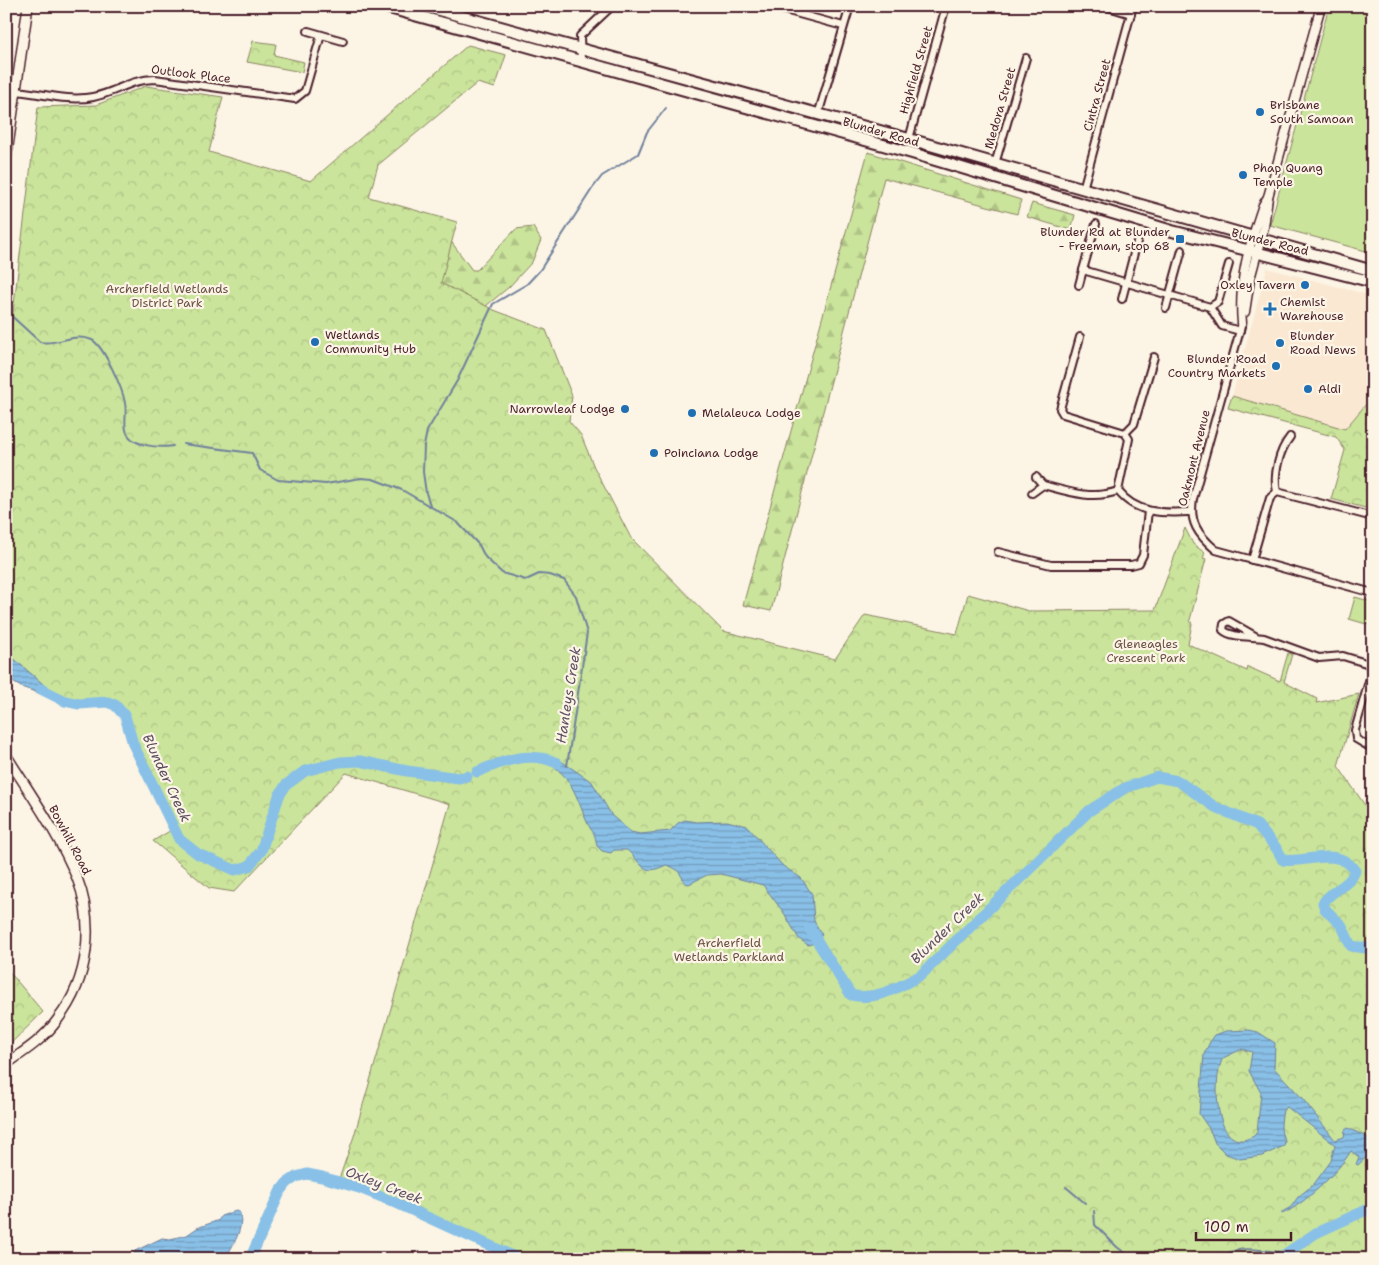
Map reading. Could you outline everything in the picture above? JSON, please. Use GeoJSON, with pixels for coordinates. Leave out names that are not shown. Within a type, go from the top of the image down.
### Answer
{"type":"FeatureCollection","features":[{"type":"Feature","properties":{"kind":"main road"},"geometry":{"type":"LineString","coordinates":[[6,160],[28,6]]}},
{"type":"Feature","properties":{"kind":"main road","name":"Blunder Road"},"geometry":{"type":"LineString","coordinates":[[382,6],[894,148],[1172,231],[1253,250],[1373,282]]}},
{"type":"Feature","properties":{"kind":"main road","name":"Blunder Road"},"geometry":{"type":"LineString","coordinates":[[424,6],[909,139],[1373,271]]}},
{"type":"Feature","properties":{"kind":"main road","name":"Bowhill Road"},"geometry":{"type":"LineString","coordinates":[[6,755],[70,862],[84,897],[87,922],[84,965],[69,1003],[58,1020],[42,1037],[6,1064]]}},
{"type":"Feature","properties":{"kind":"street"},"geometry":{"type":"LineString","coordinates":[[580,62],[579,49],[582,32],[612,6]]}},
{"type":"Feature","properties":{"kind":"street"},"geometry":{"type":"LineString","coordinates":[[770,6],[843,26]]}},
{"type":"Feature","properties":{"kind":"street"},"geometry":{"type":"LineString","coordinates":[[818,115],[850,6]]}},
{"type":"Feature","properties":{"kind":"street","name":"Highfield Street"},"geometry":{"type":"LineString","coordinates":[[909,139],[946,6]]}},
{"type":"Feature","properties":{"kind":"street"},"geometry":{"type":"LineString","coordinates":[[1104,6],[1131,14]]}},
{"type":"Feature","properties":{"kind":"street","name":"Cintra Street"},"geometry":{"type":"LineString","coordinates":[[1082,189],[1133,6]]}},
{"type":"Feature","properties":{"kind":"street","name":"Oakmont Avenue"},"geometry":{"type":"LineString","coordinates":[[1321,6],[1268,197],[1268,207],[1253,250],[1250,279],[1241,327],[1191,512],[1201,537],[1216,550],[1373,593]]}},
{"type":"Feature","properties":{"kind":"street"},"geometry":{"type":"LineString","coordinates":[[308,31],[343,41]]}},
{"type":"Feature","properties":{"kind":"street","name":"Outlook Place"},"geometry":{"type":"LineString","coordinates":[[16,91],[77,99],[109,93],[141,79],[155,79],[295,99],[305,91],[321,35]]}},
{"type":"Feature","properties":{"kind":"street","name":"Medora Street"},"geometry":{"type":"LineString","coordinates":[[995,164],[1026,58]]}},
{"type":"Feature","properties":{"kind":"street"},"geometry":{"type":"LineString","coordinates":[[1079,285],[1096,224]]}},
{"type":"Feature","properties":{"kind":"street"},"geometry":{"type":"LineString","coordinates":[[1122,299],[1138,238]]}},
{"type":"Feature","properties":{"kind":"street"},"geometry":{"type":"LineString","coordinates":[[1166,308],[1182,250]]}},
{"type":"Feature","properties":{"kind":"street"},"geometry":{"type":"LineString","coordinates":[[1210,307],[1218,302],[1229,264]]}},
{"type":"Feature","properties":{"kind":"street"},"geometry":{"type":"LineString","coordinates":[[1083,270],[1210,307],[1222,326],[1241,327]]}},
{"type":"Feature","properties":{"kind":"street"},"geometry":{"type":"LineString","coordinates":[[1080,337],[1060,409],[1068,417],[1125,433],[1129,440],[1118,492]]}},
{"type":"Feature","properties":{"kind":"street"},"geometry":{"type":"LineString","coordinates":[[1125,433],[1134,424],[1154,357]]}},
{"type":"Feature","properties":{"kind":"street"},"geometry":{"type":"LineString","coordinates":[[1277,492],[1274,480],[1285,444],[1290,437]]}},
{"type":"Feature","properties":{"kind":"street"},"geometry":{"type":"LineString","coordinates":[[1036,477],[1043,486],[1087,496],[1107,495],[1118,492]]}},
{"type":"Feature","properties":{"kind":"street"},"geometry":{"type":"LineString","coordinates":[[1032,493],[1043,486]]}},
{"type":"Feature","properties":{"kind":"street"},"geometry":{"type":"LineString","coordinates":[[1118,492],[1129,503],[1148,511],[1191,512]]}},
{"type":"Feature","properties":{"kind":"street"},"geometry":{"type":"LineString","coordinates":[[1277,492],[1373,517]]}},
{"type":"Feature","properties":{"kind":"street"},"geometry":{"type":"LineString","coordinates":[[1252,560],[1270,498],[1277,492]]}},
{"type":"Feature","properties":{"kind":"street"},"geometry":{"type":"LineString","coordinates":[[998,552],[1051,565],[1131,565],[1139,563],[1143,556],[1148,511]]}},
{"type":"Feature","properties":{"kind":"street"},"geometry":{"type":"LineString","coordinates":[[1257,637],[1229,621],[1224,624],[1223,630],[1227,633],[1268,639],[1319,658],[1343,656],[1371,661],[1371,674],[1355,730],[1356,739],[1373,749]]}},
{"type":"Feature","properties":{"kind":"shaded area"},"geometry":{"type":"Polygon","coordinates":[[[1267,268],[1373,296],[1373,404],[1367,403],[1345,429],[1232,396],[1267,268]]]}},
{"type":"Feature","properties":{"kind":"green space"},"geometry":{"type":"Polygon","coordinates":[[[1329,6],[1373,6],[1373,253],[1270,225],[1329,6]]]}},
{"type":"Feature","properties":{"kind":"green space"},"geometry":{"type":"Polygon","coordinates":[[[253,41],[276,44],[274,55],[304,62],[302,72],[247,62],[253,41]]]}},
{"type":"Feature","properties":{"kind":"green space","name":"Archerfield Wetlands Parkland"},"geometry":{"type":"Polygon","coordinates":[[[468,45],[506,55],[495,88],[477,83],[378,165],[369,197],[457,222],[441,283],[494,310],[546,330],[572,396],[569,421],[581,435],[594,467],[631,538],[723,631],[835,659],[865,615],[957,634],[968,594],[1029,611],[1155,610],[1185,528],[1193,544],[1205,553],[1203,558],[1206,559],[1190,620],[1192,624],[1188,644],[1247,671],[1248,667],[1280,681],[1288,653],[1292,654],[1284,682],[1317,699],[1316,703],[1359,694],[1338,766],[1373,817],[1373,1259],[519,1259],[394,1202],[338,1182],[354,1136],[450,804],[346,773],[234,892],[209,888],[153,841],[173,829],[133,744],[125,716],[115,705],[107,702],[79,704],[52,695],[52,692],[6,652],[6,370],[38,107],[96,105],[146,86],[223,97],[209,152],[311,181],[468,45]]]}},
{"type":"Feature","properties":{"kind":"green space"},"geometry":{"type":"Polygon","coordinates":[[[868,152],[1021,200],[1017,214],[884,178],[771,611],[743,605],[868,152]]]}},
{"type":"Feature","properties":{"kind":"green space"},"geometry":{"type":"Polygon","coordinates":[[[1032,203],[1075,215],[1071,230],[1027,217],[1032,203]]]}},
{"type":"Feature","properties":{"kind":"green space"},"geometry":{"type":"Polygon","coordinates":[[[533,227],[541,240],[532,262],[509,287],[470,319],[281,246],[447,236],[472,270],[477,270],[516,229],[533,227]]]}},
{"type":"Feature","properties":{"kind":"green space"},"geometry":{"type":"Polygon","coordinates":[[[1232,396],[1345,429],[1367,403],[1373,404],[1373,510],[1331,499],[1345,450],[1336,437],[1228,408],[1232,396]]]}},
{"type":"Feature","properties":{"kind":"green space"},"geometry":{"type":"Polygon","coordinates":[[[1355,597],[1373,602],[1373,626],[1349,619],[1355,597]]]}},
{"type":"Feature","properties":{"kind":"green space"},"geometry":{"type":"Polygon","coordinates":[[[6,968],[43,1012],[6,1048],[6,968]]]}},
{"type":"Feature","properties":{"kind":"water"},"geometry":{"type":"Polygon","coordinates":[[[6,652],[52,692],[53,698],[21,687],[6,678],[6,652]]]}},
{"type":"Feature","properties":{"kind":"water"},"geometry":{"type":"Polygon","coordinates":[[[545,756],[558,759],[592,782],[612,816],[631,832],[640,834],[670,831],[678,823],[685,820],[696,822],[727,821],[747,826],[783,866],[801,878],[812,894],[814,921],[822,935],[815,943],[808,945],[799,939],[784,913],[763,885],[721,874],[707,875],[689,884],[685,883],[678,871],[670,866],[666,865],[652,870],[647,869],[627,850],[614,850],[611,853],[602,851],[597,846],[594,834],[572,788],[562,773],[546,762],[545,756]]]}},
{"type":"Feature","properties":{"kind":"water"},"geometry":{"type":"Polygon","coordinates":[[[1249,1030],[1258,1032],[1275,1043],[1274,1068],[1302,1098],[1335,1140],[1344,1137],[1345,1130],[1348,1128],[1373,1140],[1373,1151],[1358,1165],[1356,1164],[1359,1157],[1351,1151],[1320,1187],[1301,1203],[1282,1214],[1314,1184],[1331,1161],[1335,1145],[1287,1107],[1283,1110],[1281,1122],[1281,1130],[1285,1141],[1284,1146],[1262,1156],[1240,1159],[1226,1154],[1215,1143],[1210,1130],[1199,1114],[1204,1054],[1215,1035],[1226,1031],[1249,1030]],[[1242,1049],[1223,1058],[1218,1078],[1217,1091],[1220,1117],[1231,1136],[1239,1140],[1245,1140],[1254,1136],[1257,1132],[1261,1093],[1249,1071],[1252,1052],[1242,1049]]]}},
{"type":"Feature","properties":{"kind":"water"},"geometry":{"type":"Polygon","coordinates":[[[236,1211],[240,1213],[241,1219],[239,1231],[225,1259],[138,1259],[134,1254],[135,1251],[162,1238],[170,1239],[187,1235],[197,1228],[219,1220],[221,1216],[236,1211]]]}},
{"type":"Feature","properties":{"kind":"waterway"},"geometry":{"type":"LineString","coordinates":[[430,505],[423,472],[424,446],[427,431],[457,381],[493,304],[527,284],[540,270],[602,176],[638,154],[647,132],[666,108]]}},
{"type":"Feature","properties":{"kind":"waterway","name":"Hanleys Creek"},"geometry":{"type":"LineString","coordinates":[[6,311],[40,342],[46,343],[72,338],[85,338],[97,344],[107,359],[121,389],[126,410],[125,427],[129,436],[133,440],[146,445],[173,446]]}},
{"type":"Feature","properties":{"kind":"waterway","name":"Hanleys Creek"},"geometry":{"type":"LineString","coordinates":[[183,444],[252,453],[260,470],[278,480],[326,484],[361,478],[373,479],[402,490],[457,522],[479,545],[485,557],[502,573],[526,580],[539,574],[550,575],[564,580],[576,596],[587,633],[567,766]]}},
{"type":"Feature","properties":{"kind":"waterway","name":"Blunder Creek"},"geometry":{"type":"LineString","coordinates":[[41,689],[65,701],[79,704],[107,702],[115,705],[125,716],[133,744],[179,839],[198,854],[235,870],[249,866],[261,851],[279,796],[286,785],[305,771],[340,762],[360,761],[407,771],[459,778],[467,776]]}},
{"type":"Feature","properties":{"kind":"waterway","name":"Blunder Creek"},"geometry":{"type":"LineString","coordinates":[[477,772],[517,758],[537,757],[557,763]]}},
{"type":"Feature","properties":{"kind":"waterway","name":"Blunder Creek"},"geometry":{"type":"LineString","coordinates":[[809,928],[851,995],[870,996],[888,992],[921,975],[1089,811],[1125,788],[1157,777],[1178,781],[1215,807],[1257,825],[1277,849],[1283,860],[1292,861],[1331,857],[1348,863],[1355,871],[1349,881],[1331,894],[1323,903],[1325,909],[1342,926],[1351,946],[1373,949]]}},
{"type":"Feature","properties":{"kind":"waterway","name":"Oxley Creek"},"geometry":{"type":"LineString","coordinates":[[250,1259],[280,1192],[287,1183],[296,1177],[307,1174],[359,1188],[394,1202],[519,1259]]}},
{"type":"Feature","properties":{"kind":"waterway"},"geometry":{"type":"LineString","coordinates":[[1066,1187],[1085,1203]]}},
{"type":"Feature","properties":{"kind":"waterway","name":"Oxley Creek"},"geometry":{"type":"LineString","coordinates":[[1278,1259],[1316,1233],[1373,1207]]}},
{"type":"Feature","properties":{"kind":"waterway"},"geometry":{"type":"LineString","coordinates":[[1094,1211],[1095,1225],[1117,1247],[1133,1259]]}},
{"type":"Feature","properties":{"kind":"waterway"},"geometry":{"type":"LineString","coordinates":[[1219,1259],[1242,1249],[1285,1252]]}},
{"type":"Feature","properties":{"kind":"place","name":"Brisbane South Samoan"},"geometry":{"type":"Point","coordinates":[1260,112]}},
{"type":"Feature","properties":{"kind":"place","name":"Phap Quang Temple"},"geometry":{"type":"Point","coordinates":[1243,175]}},
{"type":"Feature","properties":{"kind":"place","name":"Blunder Rd at Blunder - Freeman, stop 68"},"geometry":{"type":"Point","coordinates":[1180,239]}},
{"type":"Feature","properties":{"kind":"place","name":"Oxley Tavern"},"geometry":{"type":"Point","coordinates":[1305,285]}},
{"type":"Feature","properties":{"kind":"place","name":"Chemist Warehouse"},"geometry":{"type":"Point","coordinates":[1270,309]}},
{"type":"Feature","properties":{"kind":"place","name":"Wetlands Community Hub"},"geometry":{"type":"Point","coordinates":[315,342]}},
{"type":"Feature","properties":{"kind":"place","name":"Blunder Road News"},"geometry":{"type":"Point","coordinates":[1280,343]}},
{"type":"Feature","properties":{"kind":"place","name":"Blunder Road Country Markets"},"geometry":{"type":"Point","coordinates":[1276,366]}},
{"type":"Feature","properties":{"kind":"place","name":"Aldi"},"geometry":{"type":"Point","coordinates":[1308,389]}},
{"type":"Feature","properties":{"kind":"place","name":"Narrowleaf Lodge"},"geometry":{"type":"Point","coordinates":[625,409]}},
{"type":"Feature","properties":{"kind":"place","name":"Melaleuca Lodge"},"geometry":{"type":"Point","coordinates":[692,413]}},
{"type":"Feature","properties":{"kind":"place","name":"Poinciana Lodge"},"geometry":{"type":"Point","coordinates":[654,453]}},
{"type":"Feature","properties":{"kind":"park label","name":"Archerfield Wetlands District Park"},"geometry":{"type":"Point","coordinates":[167,296]}},
{"type":"Feature","properties":{"kind":"park label","name":"Gleneagles Crescent Park"},"geometry":{"type":"Point","coordinates":[1146,651]}}]}
